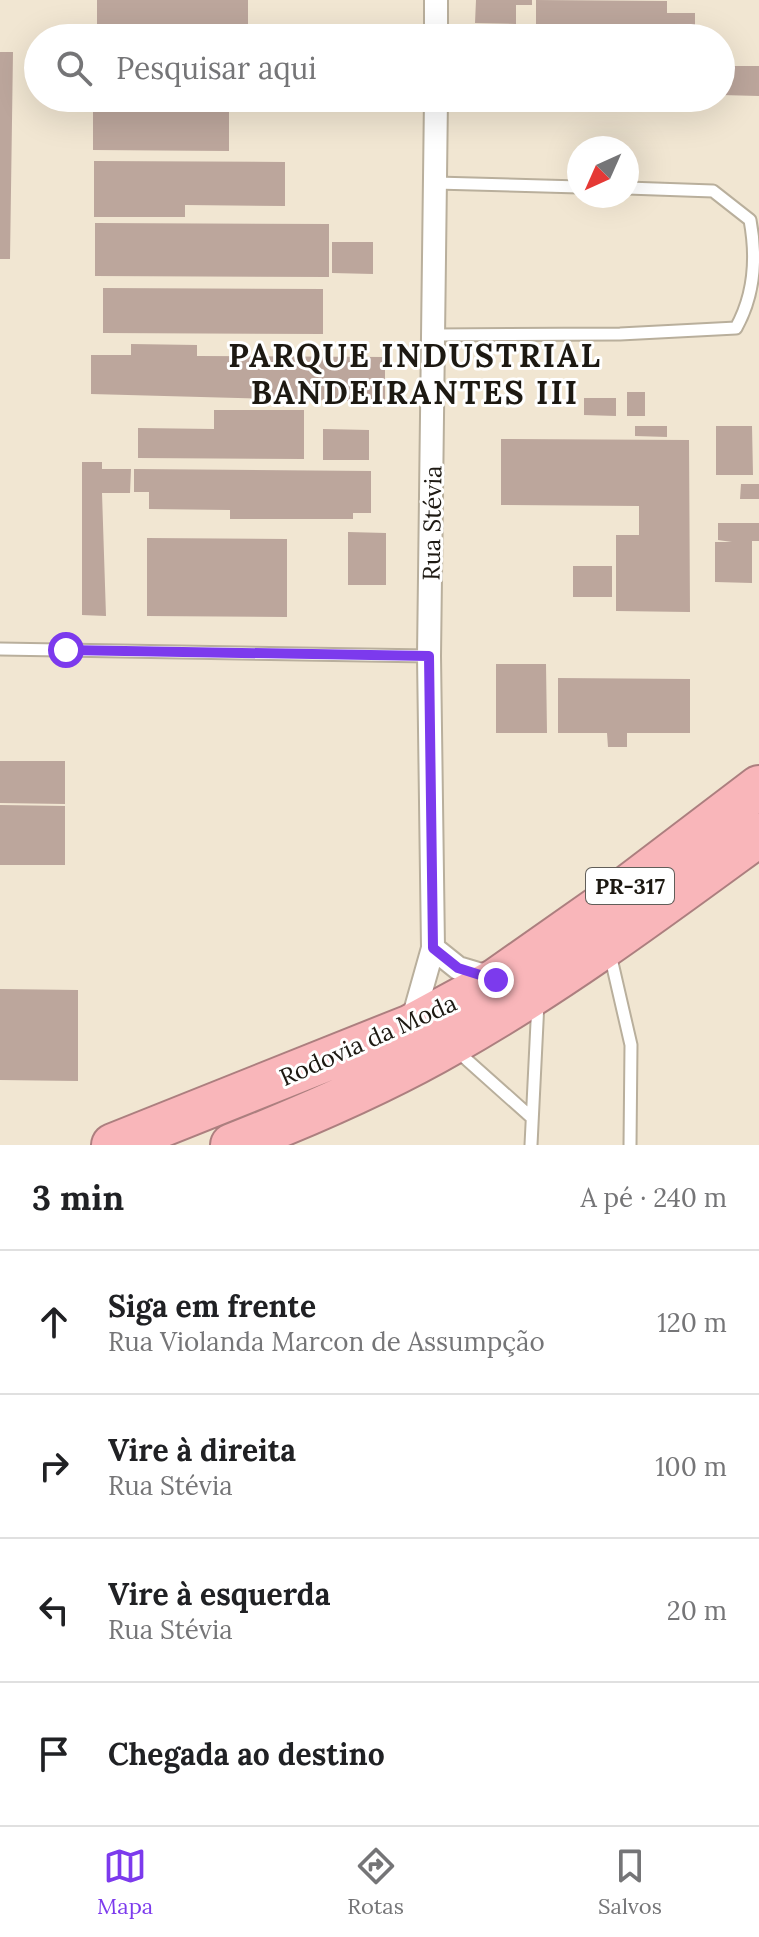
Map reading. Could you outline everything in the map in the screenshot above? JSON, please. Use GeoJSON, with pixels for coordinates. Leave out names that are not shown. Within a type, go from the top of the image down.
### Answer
{"type":"FeatureCollection","features":[{"type":"Feature","properties":{"kind":"highway","name":"Rodovia da Moda"},"geometry":{"type":"LineString","coordinates":[[113,1145],[411,1026],[496,980],[617,895],[759,787]]}},
{"type":"Feature","properties":{"kind":"highway","name":"Rodovia da Moda"},"geometry":{"type":"LineString","coordinates":[[232,1145],[283,1125],[450,1044],[608,946],[759,835]]}},
{"type":"Feature","properties":{"kind":"street"},"geometry":{"type":"LineString","coordinates":[[436,0],[436,24]]}},
{"type":"Feature","properties":{"kind":"street","name":"Rua Stévia"},"geometry":{"type":"LineString","coordinates":[[411,1026],[433,948],[429,656],[436,335],[436,112]]}},
{"type":"Feature","properties":{"kind":"street"},"geometry":{"type":"LineString","coordinates":[[433,948],[458,968],[496,980]]}},
{"type":"Feature","properties":{"kind":"lane"},"geometry":{"type":"LineString","coordinates":[[436,183],[567,187]]}},
{"type":"Feature","properties":{"kind":"lane"},"geometry":{"type":"LineString","coordinates":[[436,335],[488,337],[736,328],[747,309],[757,254],[750,220],[713,191],[639,188]]}},
{"type":"Feature","properties":{"kind":"lane"},"geometry":{"type":"LineString","coordinates":[[0,649],[429,656]]}},
{"type":"Feature","properties":{"kind":"lane"},"geometry":{"type":"LineString","coordinates":[[608,946],[631,1045],[630,1145]]}},
{"type":"Feature","properties":{"kind":"lane"},"geometry":{"type":"LineString","coordinates":[[531,1145],[539,991]]}},
{"type":"Feature","properties":{"kind":"lane"},"geometry":{"type":"LineString","coordinates":[[450,1044],[531,1117]]}},
{"type":"Feature","properties":{"kind":"building"},"geometry":{"type":"Polygon","coordinates":[[[97,0],[248,0],[248,24],[97,24],[97,0]]]}},
{"type":"Feature","properties":{"kind":"building"},"geometry":{"type":"Polygon","coordinates":[[[476,0],[532,0],[532,5],[516,5],[516,24],[475,23],[476,0]]]}},
{"type":"Feature","properties":{"kind":"building"},"geometry":{"type":"Polygon","coordinates":[[[536,0],[667,1],[667,13],[695,13],[695,24],[536,24],[536,0]]]}},
{"type":"Feature","properties":{"kind":"building"},"geometry":{"type":"Polygon","coordinates":[[[0,52],[13,52],[10,259],[0,259],[0,52]]]}},
{"type":"Feature","properties":{"kind":"building"},"geometry":{"type":"Polygon","coordinates":[[[735,66],[759,66],[759,96],[735,95],[735,66]]]}},
{"type":"Feature","properties":{"kind":"building"},"geometry":{"type":"Polygon","coordinates":[[[93,112],[229,112],[229,151],[93,150],[93,112]]]}},
{"type":"Feature","properties":{"kind":"building"},"geometry":{"type":"Polygon","coordinates":[[[94,161],[285,162],[285,206],[185,205],[185,217],[94,217],[94,161]]]}},
{"type":"Feature","properties":{"kind":"building"},"geometry":{"type":"Polygon","coordinates":[[[95,223],[329,224],[329,277],[95,276],[95,223]]]}},
{"type":"Feature","properties":{"kind":"building"},"geometry":{"type":"Polygon","coordinates":[[[332,242],[373,242],[373,274],[332,273],[332,242]]]}},
{"type":"Feature","properties":{"kind":"building"},"geometry":{"type":"Polygon","coordinates":[[[103,288],[323,289],[323,334],[103,333],[103,288]]]}},
{"type":"Feature","properties":{"kind":"building"},"geometry":{"type":"Polygon","coordinates":[[[131,344],[197,345],[197,356],[385,357],[385,402],[91,394],[91,355],[131,355],[131,344]]]}},
{"type":"Feature","properties":{"kind":"building"},"geometry":{"type":"Polygon","coordinates":[[[627,392],[645,392],[645,416],[627,416],[627,392]]]}},
{"type":"Feature","properties":{"kind":"building"},"geometry":{"type":"Polygon","coordinates":[[[584,398],[616,398],[616,416],[584,415],[584,398]]]}},
{"type":"Feature","properties":{"kind":"building"},"geometry":{"type":"Polygon","coordinates":[[[214,410],[304,410],[304,459],[138,458],[138,428],[214,429],[214,410]]]}},
{"type":"Feature","properties":{"kind":"building"},"geometry":{"type":"Polygon","coordinates":[[[635,426],[667,426],[667,437],[635,436],[635,426]]]}},
{"type":"Feature","properties":{"kind":"building"},"geometry":{"type":"Polygon","coordinates":[[[716,426],[752,426],[753,475],[716,475],[716,426]]]}},
{"type":"Feature","properties":{"kind":"building"},"geometry":{"type":"Polygon","coordinates":[[[323,429],[369,430],[369,460],[323,460],[323,429]]]}},
{"type":"Feature","properties":{"kind":"building"},"geometry":{"type":"Polygon","coordinates":[[[501,439],[689,440],[690,612],[616,611],[616,535],[639,535],[639,506],[501,505],[501,439]]]}},
{"type":"Feature","properties":{"kind":"building"},"geometry":{"type":"Polygon","coordinates":[[[82,462],[102,462],[102,469],[131,469],[130,493],[102,493],[106,616],[82,615],[82,462]]]}},
{"type":"Feature","properties":{"kind":"building"},"geometry":{"type":"Polygon","coordinates":[[[134,469],[371,471],[371,513],[353,513],[353,519],[230,519],[230,510],[149,509],[149,492],[134,492],[134,469]]]}},
{"type":"Feature","properties":{"kind":"building"},"geometry":{"type":"Polygon","coordinates":[[[741,484],[759,484],[759,499],[740,499],[741,484]]]}},
{"type":"Feature","properties":{"kind":"building"},"geometry":{"type":"Polygon","coordinates":[[[718,523],[759,523],[759,541],[752,541],[752,583],[715,582],[715,542],[732,542],[718,540],[718,523]]]}},
{"type":"Feature","properties":{"kind":"building"},"geometry":{"type":"Polygon","coordinates":[[[348,532],[386,533],[386,585],[348,585],[348,532]]]}},
{"type":"Feature","properties":{"kind":"building"},"geometry":{"type":"Polygon","coordinates":[[[147,538],[287,539],[287,617],[147,616],[147,538]]]}},
{"type":"Feature","properties":{"kind":"building"},"geometry":{"type":"Polygon","coordinates":[[[573,566],[612,566],[612,597],[573,597],[573,566]]]}},
{"type":"Feature","properties":{"kind":"building"},"geometry":{"type":"Polygon","coordinates":[[[496,664],[546,664],[547,733],[496,733],[496,664]]]}},
{"type":"Feature","properties":{"kind":"building"},"geometry":{"type":"Polygon","coordinates":[[[558,678],[690,679],[690,733],[627,733],[627,747],[608,747],[607,733],[558,733],[558,678]]]}},
{"type":"Feature","properties":{"kind":"building"},"geometry":{"type":"Polygon","coordinates":[[[0,761],[65,761],[65,804],[0,803],[0,761]]]}},
{"type":"Feature","properties":{"kind":"building"},"geometry":{"type":"Polygon","coordinates":[[[0,805],[65,806],[65,865],[0,865],[0,805]]]}},
{"type":"Feature","properties":{"kind":"building"},"geometry":{"type":"Polygon","coordinates":[[[0,989],[78,990],[78,1081],[0,1080],[0,989]]]}},
{"type":"Feature","properties":{"kind":"district","name":"PARQUE INDUSTRIAL BANDEIRANTES III"},"geometry":{"type":"Point","coordinates":[415,374]}},
{"type":"Feature","properties":{"kind":"route"},"geometry":{"type":"LineString","coordinates":[[66,650],[429,656],[433,948],[458,968],[496,980]]}}]}
